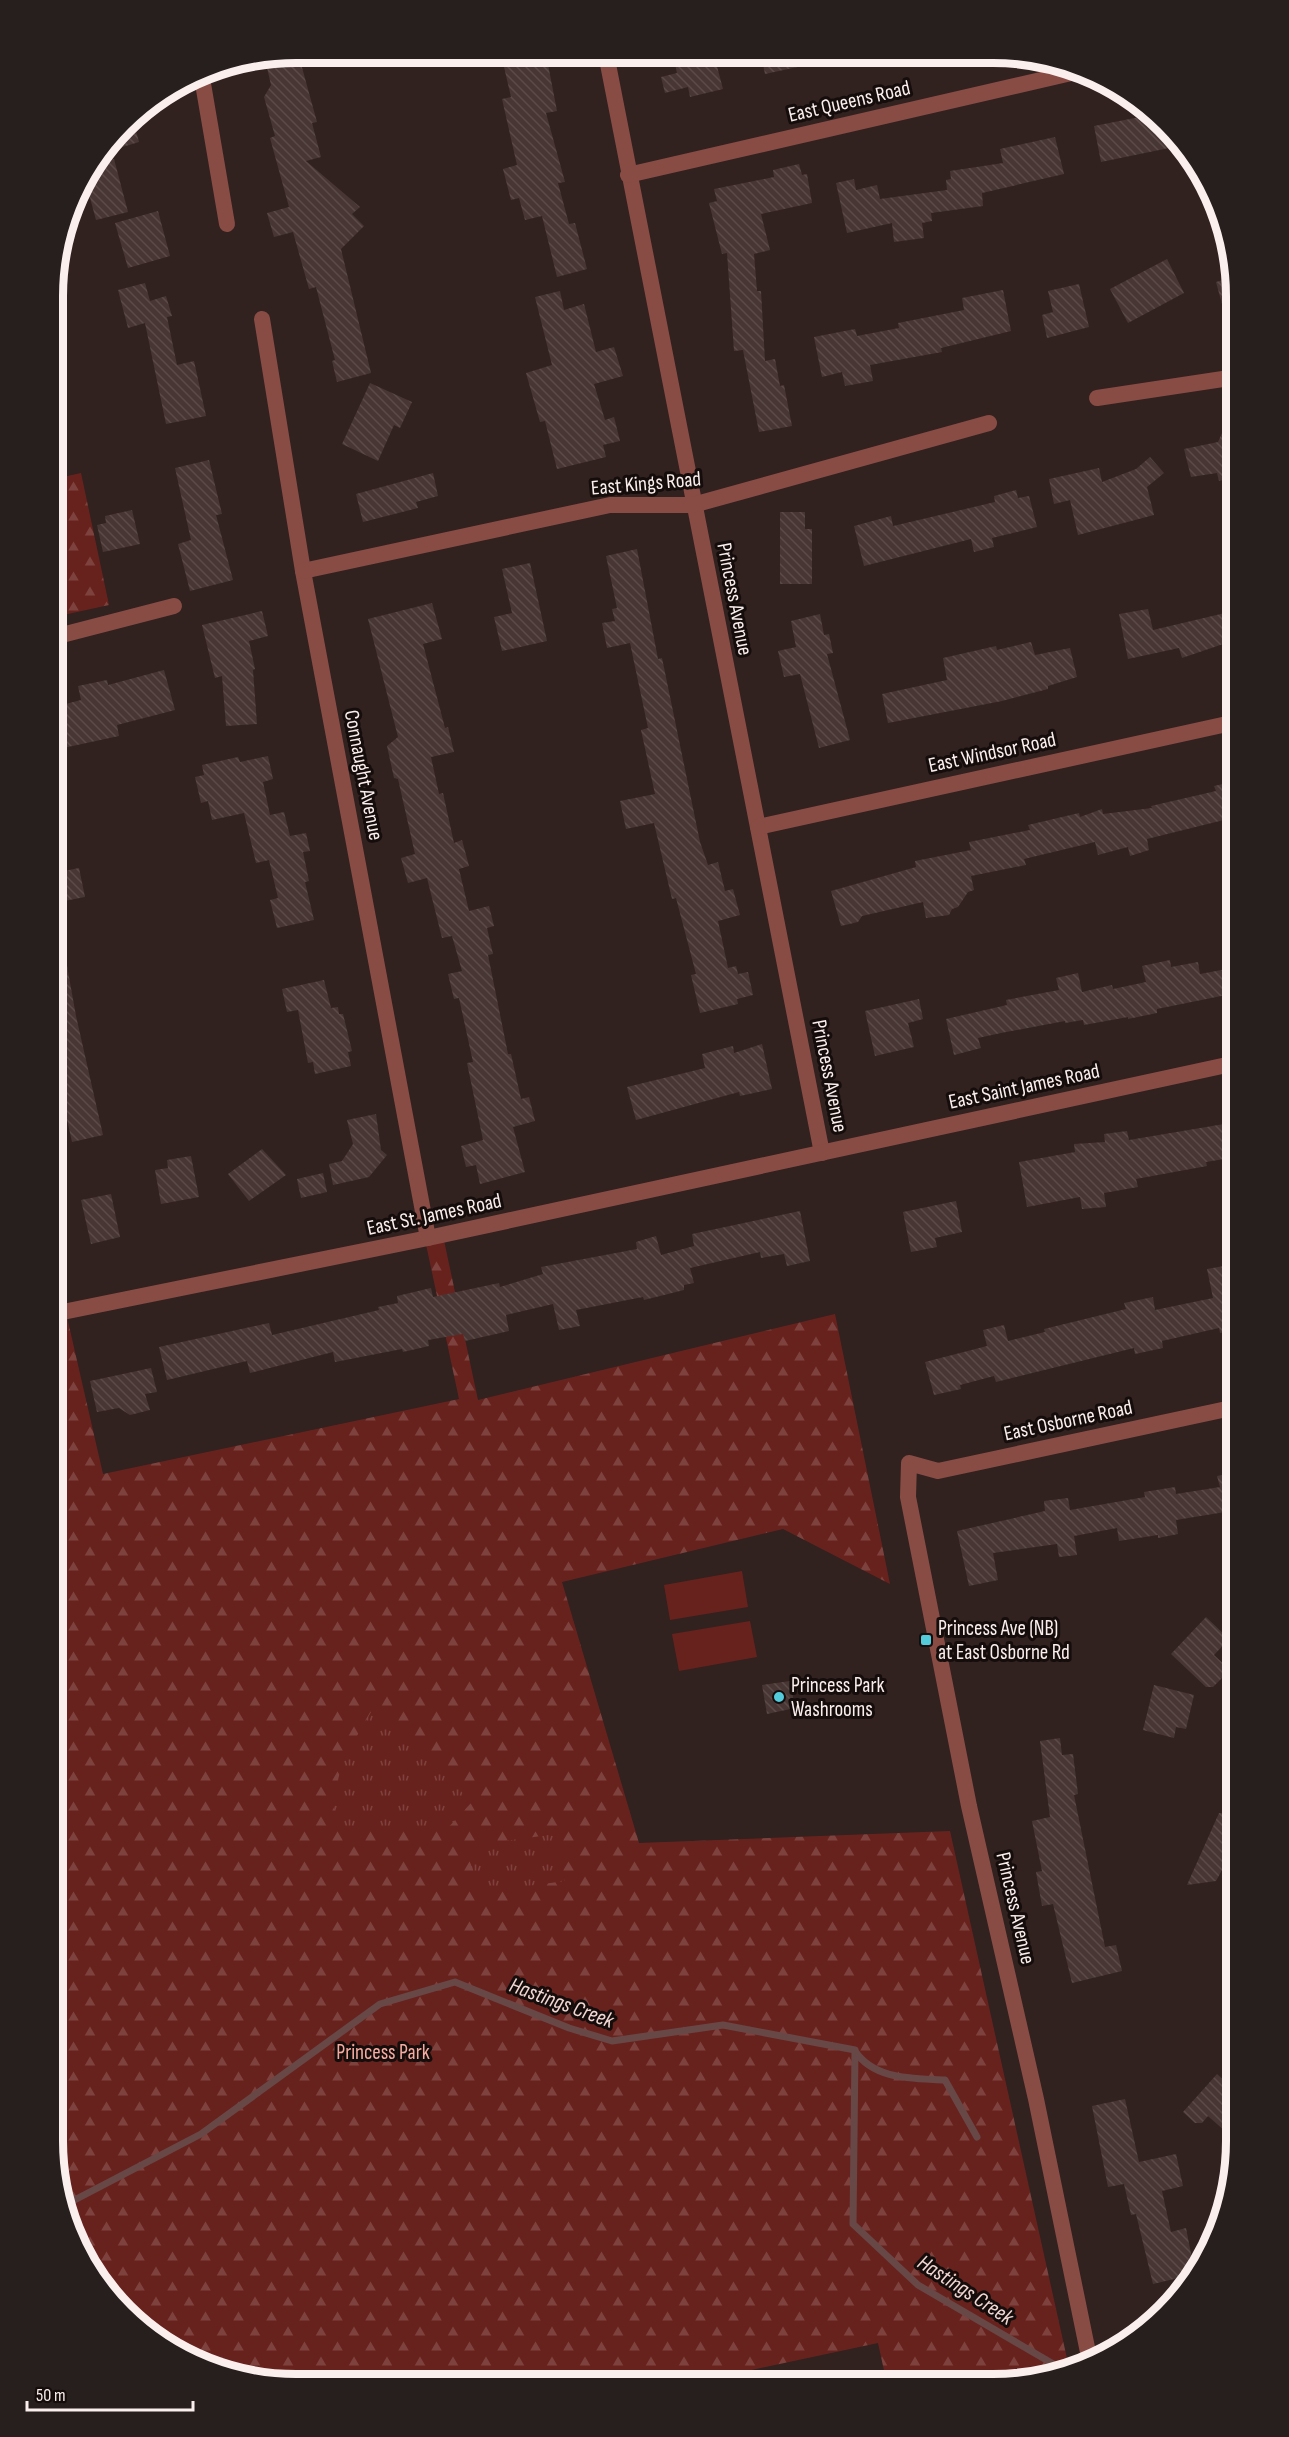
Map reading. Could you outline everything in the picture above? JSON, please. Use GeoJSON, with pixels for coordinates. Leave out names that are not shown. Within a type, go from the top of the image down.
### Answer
{"type":"FeatureCollection","features":[{"type":"Feature","properties":{"kind":"street","name":"Princess Avenue"},"geometry":{"type":"LineString","coordinates":[[608,63],[822,1153]]}},
{"type":"Feature","properties":{"kind":"street","name":"East Queens Road"},"geometry":{"type":"LineString","coordinates":[[628,175],[1066,74]]}},
{"type":"Feature","properties":{"kind":"street"},"geometry":{"type":"LineString","coordinates":[[203,83],[227,224]]}},
{"type":"Feature","properties":{"kind":"street","name":"Connaught Avenue"},"geometry":{"type":"LineString","coordinates":[[262,319],[303,571],[428,1238]]}},
{"type":"Feature","properties":{"kind":"street"},"geometry":{"type":"LineString","coordinates":[[1097,398],[1226,379]]}},
{"type":"Feature","properties":{"kind":"street","name":"East Kings Road"},"geometry":{"type":"LineString","coordinates":[[303,571],[610,505],[693,505],[989,423]]}},
{"type":"Feature","properties":{"kind":"street"},"geometry":{"type":"LineString","coordinates":[[63,635],[174,606]]}},
{"type":"Feature","properties":{"kind":"street","name":"East Windsor Road"},"geometry":{"type":"LineString","coordinates":[[758,827],[1226,724]]}},
{"type":"Feature","properties":{"kind":"street","name":"East Saint James Road"},"geometry":{"type":"LineString","coordinates":[[822,1153],[1226,1065]]}},
{"type":"Feature","properties":{"kind":"street","name":"East St. James Road"},"geometry":{"type":"LineString","coordinates":[[63,1312],[428,1238],[822,1153]]}},
{"type":"Feature","properties":{"kind":"street","name":"East Osborne Road"},"geometry":{"type":"LineString","coordinates":[[909,1463],[938,1471],[1226,1409]]}},
{"type":"Feature","properties":{"kind":"street","name":"Princess Avenue"},"geometry":{"type":"LineString","coordinates":[[909,1463],[908,1497],[965,1783],[1036,2099],[1088,2353]]}},
{"type":"Feature","properties":{"kind":"green space"},"geometry":{"type":"Polygon","coordinates":[[[81,473],[109,605],[63,615],[63,477],[81,473]]]}},
{"type":"Feature","properties":{"kind":"green space","name":"Princess Park"},"geometry":{"type":"Polygon","coordinates":[[[442,1231],[478,1400],[835,1314],[890,1584],[783,1529],[562,1582],[639,1843],[950,1831],[1068,2362],[1039,2370],[1009,2374],[885,2374],[878,2343],[733,2374],[280,2374],[250,2370],[221,2362],[166,2335],[131,2306],[94,2258],[75,2216],[67,2187],[63,2157],[63,1318],[67,1317],[103,1474],[459,1399],[424,1235],[442,1231]]]}},
{"type":"Feature","properties":{"kind":"green space"},"geometry":{"type":"Polygon","coordinates":[[[742,1571],[748,1607],[670,1620],[664,1585],[742,1571]]]}},
{"type":"Feature","properties":{"kind":"green space"},"geometry":{"type":"Polygon","coordinates":[[[750,1621],[757,1657],[679,1671],[672,1634],[750,1621]]]}},
{"type":"Feature","properties":{"kind":"green space"},"geometry":{"type":"Polygon","coordinates":[[[374,1707],[472,1802],[445,1831],[334,1828],[336,1791],[343,1764],[374,1707]]]}},
{"type":"Feature","properties":{"kind":"green space"},"geometry":{"type":"Polygon","coordinates":[[[556,1834],[565,1881],[477,1893],[467,1846],[556,1834]]]}},
{"type":"Feature","properties":{"kind":"building"},"geometry":{"type":"Polygon","coordinates":[[[301,63],[317,122],[312,123],[321,157],[306,161],[360,207],[352,214],[364,226],[341,249],[371,373],[337,382],[332,361],[335,360],[316,287],[309,289],[293,232],[274,237],[267,213],[289,207],[270,138],[275,136],[264,97],[271,85],[266,65],[301,63]]]}},
{"type":"Feature","properties":{"kind":"building"},"geometry":{"type":"Polygon","coordinates":[[[503,63],[548,63],[557,111],[546,113],[565,182],[558,183],[569,224],[575,223],[587,269],[557,277],[542,216],[525,220],[519,198],[511,200],[503,169],[517,165],[502,99],[511,97],[503,63]]]}},
{"type":"Feature","properties":{"kind":"building"},"geometry":{"type":"Polygon","coordinates":[[[675,63],[716,63],[723,89],[690,97],[688,87],[665,93],[661,77],[677,73],[675,63]]]}},
{"type":"Feature","properties":{"kind":"building"},"geometry":{"type":"Polygon","coordinates":[[[763,63],[816,63],[765,74],[763,63]]]}},
{"type":"Feature","properties":{"kind":"building"},"geometry":{"type":"Polygon","coordinates":[[[1142,117],[1168,142],[1169,148],[1101,162],[1094,126],[1142,117]]]}},
{"type":"Feature","properties":{"kind":"building"},"geometry":{"type":"Polygon","coordinates":[[[135,127],[139,142],[115,149],[135,127]]]}},
{"type":"Feature","properties":{"kind":"building"},"geometry":{"type":"Polygon","coordinates":[[[1055,137],[1064,174],[982,193],[983,206],[931,213],[932,221],[922,223],[924,238],[894,242],[892,223],[847,233],[836,183],[854,179],[856,190],[877,185],[880,199],[947,190],[946,180],[951,179],[950,171],[1003,163],[1000,149],[1055,137]]]}},
{"type":"Feature","properties":{"kind":"building"},"geometry":{"type":"Polygon","coordinates":[[[114,159],[128,212],[96,220],[88,191],[106,161],[114,159]]]}},
{"type":"Feature","properties":{"kind":"building"},"geometry":{"type":"Polygon","coordinates":[[[799,164],[802,175],[807,174],[812,203],[761,214],[770,250],[754,254],[757,291],[761,291],[765,361],[775,359],[780,386],[784,385],[792,426],[759,432],[743,350],[734,351],[727,253],[722,254],[709,203],[717,201],[714,189],[774,177],[773,170],[799,164]]]}},
{"type":"Feature","properties":{"kind":"building"},"geometry":{"type":"Polygon","coordinates":[[[158,211],[170,256],[128,268],[115,223],[158,211]]]}},
{"type":"Feature","properties":{"kind":"building"},"geometry":{"type":"Polygon","coordinates":[[[1167,259],[1184,293],[1128,323],[1110,289],[1167,259]]]}},
{"type":"Feature","properties":{"kind":"building"},"geometry":{"type":"Polygon","coordinates":[[[1226,279],[1226,319],[1216,282],[1226,279]]]}},
{"type":"Feature","properties":{"kind":"building"},"geometry":{"type":"Polygon","coordinates":[[[145,283],[150,301],[166,296],[172,316],[167,317],[177,365],[194,361],[206,416],[166,424],[145,323],[128,328],[118,290],[145,283]]]}},
{"type":"Feature","properties":{"kind":"building"},"geometry":{"type":"Polygon","coordinates":[[[1079,284],[1089,327],[1047,338],[1042,315],[1053,312],[1048,291],[1079,284]]]}},
{"type":"Feature","properties":{"kind":"building"},"geometry":{"type":"Polygon","coordinates":[[[1003,290],[1011,331],[941,348],[942,352],[870,365],[873,381],[845,386],[842,372],[822,377],[814,337],[855,329],[857,336],[899,328],[898,323],[964,310],[962,298],[1003,290]]]}},
{"type":"Feature","properties":{"kind":"building"},"geometry":{"type":"Polygon","coordinates":[[[560,291],[564,310],[584,304],[596,352],[614,347],[623,376],[594,384],[605,420],[614,417],[620,441],[603,445],[606,457],[557,469],[545,421],[540,422],[526,373],[552,365],[535,297],[560,291]]]}},
{"type":"Feature","properties":{"kind":"building"},"geometry":{"type":"Polygon","coordinates":[[[370,383],[412,402],[400,428],[394,425],[378,461],[342,444],[370,383]]]}},
{"type":"Feature","properties":{"kind":"building"},"geometry":{"type":"Polygon","coordinates":[[[1222,433],[1226,434],[1226,479],[1219,481],[1217,473],[1191,477],[1184,449],[1218,442],[1222,433]]]}},
{"type":"Feature","properties":{"kind":"building"},"geometry":{"type":"Polygon","coordinates":[[[1150,457],[1164,473],[1147,487],[1154,515],[1078,535],[1070,500],[1054,504],[1049,479],[1099,468],[1102,482],[1136,469],[1150,457]]]}},
{"type":"Feature","properties":{"kind":"building"},"geometry":{"type":"Polygon","coordinates":[[[209,460],[222,514],[216,515],[233,580],[190,591],[178,544],[191,540],[175,468],[209,460]]]}},
{"type":"Feature","properties":{"kind":"building"},"geometry":{"type":"Polygon","coordinates":[[[433,473],[438,496],[416,502],[418,508],[363,522],[356,494],[433,473]]]}},
{"type":"Feature","properties":{"kind":"building"},"geometry":{"type":"Polygon","coordinates":[[[1016,490],[1018,498],[1029,496],[1037,527],[992,538],[994,547],[974,552],[971,539],[864,566],[854,526],[891,516],[893,526],[995,502],[994,496],[1016,490]]]}},
{"type":"Feature","properties":{"kind":"building"},"geometry":{"type":"Polygon","coordinates":[[[132,510],[140,544],[103,552],[97,525],[106,523],[105,516],[132,510]]]}},
{"type":"Feature","properties":{"kind":"building"},"geometry":{"type":"Polygon","coordinates":[[[780,512],[805,512],[805,529],[812,529],[812,584],[780,584],[780,512]]]}},
{"type":"Feature","properties":{"kind":"building"},"geometry":{"type":"Polygon","coordinates":[[[637,549],[658,659],[662,658],[700,842],[708,865],[718,862],[725,891],[733,889],[740,915],[718,921],[728,968],[736,966],[738,974],[748,972],[753,995],[737,999],[738,1004],[700,1013],[691,975],[696,974],[676,898],[672,899],[654,823],[626,829],[620,801],[655,794],[641,730],[648,728],[630,643],[607,648],[602,623],[615,621],[612,609],[617,608],[606,556],[637,549]]]}},
{"type":"Feature","properties":{"kind":"building"},"geometry":{"type":"Polygon","coordinates":[[[530,563],[547,641],[502,651],[494,617],[512,613],[502,569],[530,563]]]}},
{"type":"Feature","properties":{"kind":"building"},"geometry":{"type":"Polygon","coordinates":[[[432,603],[442,639],[423,644],[445,728],[448,727],[454,752],[431,757],[439,794],[443,793],[454,843],[462,840],[469,866],[459,869],[469,911],[489,906],[494,926],[487,928],[493,954],[488,955],[508,1054],[511,1054],[521,1099],[529,1097],[535,1121],[513,1127],[525,1172],[480,1184],[476,1165],[466,1167],[461,1146],[483,1140],[467,1063],[473,1062],[459,998],[454,999],[448,974],[462,971],[452,936],[442,938],[427,878],[408,883],[401,858],[415,854],[398,779],[394,778],[387,746],[398,737],[368,619],[432,603]]]}},
{"type":"Feature","properties":{"kind":"building"},"geometry":{"type":"Polygon","coordinates":[[[1148,609],[1153,630],[1225,613],[1226,643],[1182,658],[1179,648],[1128,659],[1119,614],[1148,609]]]}},
{"type":"Feature","properties":{"kind":"building"},"geometry":{"type":"Polygon","coordinates":[[[262,611],[268,636],[249,641],[255,669],[253,670],[257,724],[226,726],[222,676],[215,678],[202,625],[262,611]]]}},
{"type":"Feature","properties":{"kind":"building"},"geometry":{"type":"Polygon","coordinates":[[[820,614],[824,635],[829,634],[833,653],[827,654],[850,740],[819,748],[800,674],[784,677],[778,651],[796,647],[791,621],[820,614]]]}},
{"type":"Feature","properties":{"kind":"building"},"geometry":{"type":"Polygon","coordinates":[[[1031,642],[1035,655],[1070,648],[1077,677],[1048,686],[1048,689],[1002,701],[888,723],[882,694],[947,680],[943,658],[996,646],[997,650],[1031,642]]]}},
{"type":"Feature","properties":{"kind":"building"},"geometry":{"type":"Polygon","coordinates":[[[164,670],[175,710],[117,725],[119,736],[63,748],[63,705],[81,700],[78,686],[107,680],[108,685],[164,670]]]}},
{"type":"Feature","properties":{"kind":"building"},"geometry":{"type":"Polygon","coordinates":[[[268,756],[273,779],[263,782],[270,815],[284,812],[290,836],[306,833],[310,851],[303,852],[309,881],[305,882],[314,920],[277,928],[270,900],[278,898],[269,860],[256,863],[244,813],[212,820],[208,801],[201,803],[195,777],[204,775],[202,765],[238,757],[240,762],[268,756]]]}},
{"type":"Feature","properties":{"kind":"building"},"geometry":{"type":"Polygon","coordinates":[[[1226,783],[1226,819],[1147,839],[1149,850],[1130,856],[1128,847],[1098,855],[1095,842],[1024,859],[1026,865],[971,876],[974,890],[968,892],[958,907],[952,909],[949,915],[926,918],[923,902],[862,916],[858,922],[841,926],[831,891],[916,867],[915,861],[971,850],[969,842],[1030,830],[1028,825],[1079,813],[1080,817],[1102,809],[1103,814],[1152,808],[1151,806],[1216,791],[1214,786],[1226,783]]]}},
{"type":"Feature","properties":{"kind":"building"},"geometry":{"type":"Polygon","coordinates":[[[79,868],[85,897],[63,901],[63,871],[79,868]]]}},
{"type":"Feature","properties":{"kind":"building"},"geometry":{"type":"Polygon","coordinates":[[[63,944],[76,1016],[103,1135],[72,1142],[63,1102],[63,944]]]}},
{"type":"Feature","properties":{"kind":"building"},"geometry":{"type":"Polygon","coordinates":[[[1170,960],[1171,967],[1198,962],[1200,974],[1226,969],[1226,995],[1157,1009],[1157,1013],[1128,1019],[1128,1017],[1084,1025],[1083,1020],[1065,1023],[1065,1021],[978,1038],[981,1048],[954,1055],[946,1019],[1007,1005],[1006,1000],[1059,990],[1056,978],[1078,973],[1082,992],[1112,985],[1113,989],[1146,982],[1142,966],[1170,960]]]}},
{"type":"Feature","properties":{"kind":"building"},"geometry":{"type":"Polygon","coordinates":[[[324,980],[331,1008],[338,1007],[339,1014],[343,1014],[352,1051],[348,1052],[351,1066],[315,1074],[313,1062],[308,1063],[298,1010],[287,1012],[282,989],[324,980]]]}},
{"type":"Feature","properties":{"kind":"building"},"geometry":{"type":"Polygon","coordinates":[[[919,999],[923,1019],[908,1023],[914,1047],[875,1056],[865,1011],[919,999]]]}},
{"type":"Feature","properties":{"kind":"building"},"geometry":{"type":"Polygon","coordinates":[[[762,1044],[772,1089],[740,1096],[739,1092],[636,1120],[627,1087],[705,1068],[702,1054],[733,1046],[734,1053],[762,1044]]]}},
{"type":"Feature","properties":{"kind":"building"},"geometry":{"type":"Polygon","coordinates":[[[376,1114],[381,1150],[387,1155],[369,1177],[333,1185],[329,1164],[342,1161],[353,1144],[347,1120],[376,1114]]]}},
{"type":"Feature","properties":{"kind":"building"},"geometry":{"type":"Polygon","coordinates":[[[1226,1124],[1226,1159],[1206,1162],[1207,1166],[1136,1179],[1138,1187],[1104,1193],[1106,1207],[1082,1209],[1080,1197],[1027,1207],[1019,1162],[1075,1152],[1074,1144],[1105,1142],[1104,1134],[1127,1131],[1129,1140],[1226,1124]]]}},
{"type":"Feature","properties":{"kind":"building"},"geometry":{"type":"Polygon","coordinates":[[[262,1149],[286,1175],[249,1201],[228,1174],[262,1149]]]}},
{"type":"Feature","properties":{"kind":"building"},"geometry":{"type":"Polygon","coordinates":[[[191,1156],[199,1197],[161,1204],[155,1170],[168,1168],[167,1160],[191,1156]]]}},
{"type":"Feature","properties":{"kind":"building"},"geometry":{"type":"Polygon","coordinates":[[[323,1173],[327,1192],[301,1198],[297,1179],[323,1173]]]}},
{"type":"Feature","properties":{"kind":"building"},"geometry":{"type":"Polygon","coordinates":[[[111,1194],[120,1237],[91,1244],[81,1200],[111,1194]]]}},
{"type":"Feature","properties":{"kind":"building"},"geometry":{"type":"Polygon","coordinates":[[[956,1201],[962,1232],[935,1238],[937,1247],[911,1252],[903,1212],[956,1201]]]}},
{"type":"Feature","properties":{"kind":"building"},"geometry":{"type":"Polygon","coordinates":[[[800,1211],[810,1261],[787,1266],[784,1254],[761,1258],[760,1252],[690,1268],[694,1283],[684,1285],[684,1290],[644,1300],[643,1297],[576,1310],[580,1326],[559,1330],[553,1304],[506,1315],[509,1331],[465,1341],[463,1334],[428,1340],[429,1346],[403,1352],[402,1349],[335,1362],[333,1352],[250,1373],[247,1361],[167,1380],[159,1347],[269,1323],[272,1335],[379,1310],[378,1307],[398,1303],[397,1296],[431,1288],[433,1297],[499,1283],[500,1287],[543,1274],[541,1267],[637,1249],[636,1242],[656,1236],[661,1255],[694,1246],[692,1234],[800,1211]]]}},
{"type":"Feature","properties":{"kind":"building"},"geometry":{"type":"Polygon","coordinates":[[[1224,1266],[1226,1332],[1220,1333],[1219,1328],[1162,1341],[1163,1348],[1135,1354],[1134,1348],[996,1382],[994,1376],[960,1385],[961,1389],[934,1395],[925,1362],[987,1346],[983,1330],[1004,1325],[1008,1341],[1045,1332],[1044,1329],[1126,1309],[1124,1303],[1153,1297],[1155,1310],[1213,1298],[1207,1269],[1224,1266]]]}},
{"type":"Feature","properties":{"kind":"building"},"geometry":{"type":"Polygon","coordinates":[[[151,1368],[157,1392],[145,1394],[150,1410],[130,1415],[119,1408],[97,1412],[90,1381],[151,1368]]]}},
{"type":"Feature","properties":{"kind":"building"},"geometry":{"type":"Polygon","coordinates":[[[1226,1474],[1226,1517],[1225,1512],[1176,1520],[1178,1534],[1158,1538],[1158,1535],[1119,1541],[1117,1528],[1074,1536],[1077,1555],[1059,1557],[1057,1544],[993,1553],[998,1580],[969,1586],[957,1531],[1045,1511],[1044,1501],[1068,1498],[1070,1510],[1145,1497],[1144,1492],[1175,1487],[1176,1494],[1220,1487],[1217,1476],[1226,1474]]]}},
{"type":"Feature","properties":{"kind":"building"},"geometry":{"type":"Polygon","coordinates":[[[1206,1617],[1226,1636],[1226,1642],[1214,1655],[1226,1666],[1226,1674],[1213,1687],[1206,1687],[1171,1654],[1206,1617]]]}},
{"type":"Feature","properties":{"kind":"building","name":"Princess Park Washrooms"},"geometry":{"type":"Polygon","coordinates":[[[790,1681],[795,1708],[767,1714],[762,1685],[790,1681]]]}},
{"type":"Feature","properties":{"kind":"building"},"geometry":{"type":"Polygon","coordinates":[[[1154,1685],[1194,1695],[1186,1729],[1176,1727],[1174,1738],[1143,1730],[1154,1685]]]}},
{"type":"Feature","properties":{"kind":"building"},"geometry":{"type":"Polygon","coordinates":[[[1060,1738],[1062,1755],[1073,1754],[1078,1794],[1074,1795],[1105,1947],[1116,1945],[1122,1971],[1072,1983],[1053,1904],[1042,1906],[1036,1872],[1042,1871],[1032,1821],[1050,1817],[1040,1741],[1060,1738]]]}},
{"type":"Feature","properties":{"kind":"building"},"geometry":{"type":"Polygon","coordinates":[[[1219,1813],[1226,1813],[1226,1862],[1216,1881],[1187,1885],[1219,1813]]]}},
{"type":"Feature","properties":{"kind":"building"},"geometry":{"type":"Polygon","coordinates":[[[1217,2074],[1226,2082],[1226,2132],[1208,2116],[1202,2123],[1195,2123],[1183,2112],[1217,2074]]]}},
{"type":"Feature","properties":{"kind":"building"},"geometry":{"type":"Polygon","coordinates":[[[1125,2099],[1139,2162],[1176,2154],[1183,2186],[1162,2191],[1171,2232],[1186,2228],[1193,2262],[1183,2277],[1153,2284],[1136,2214],[1131,2215],[1124,2184],[1108,2187],[1092,2106],[1125,2099]]]}},
{"type":"Feature","properties":{"kind":"waterway","name":"Hastings Creek"},"geometry":{"type":"LineString","coordinates":[[71,2202],[201,2134],[380,2004],[455,1982],[569,2028],[612,2041],[723,2025],[855,2050],[853,2224],[918,2285],[1056,2365]]}},
{"type":"Feature","properties":{"kind":"waterway"},"geometry":{"type":"LineString","coordinates":[[855,2051],[873,2067],[895,2076],[945,2080],[977,2137]]}},
{"type":"Feature","properties":{"kind":"place","name":"Princess Ave (NB) at East Osborne Rd"},"geometry":{"type":"Point","coordinates":[926,1640]}},
{"type":"Feature","properties":{"kind":"place","name":"Princess Park Washrooms"},"geometry":{"type":"Point","coordinates":[779,1697]}}]}
